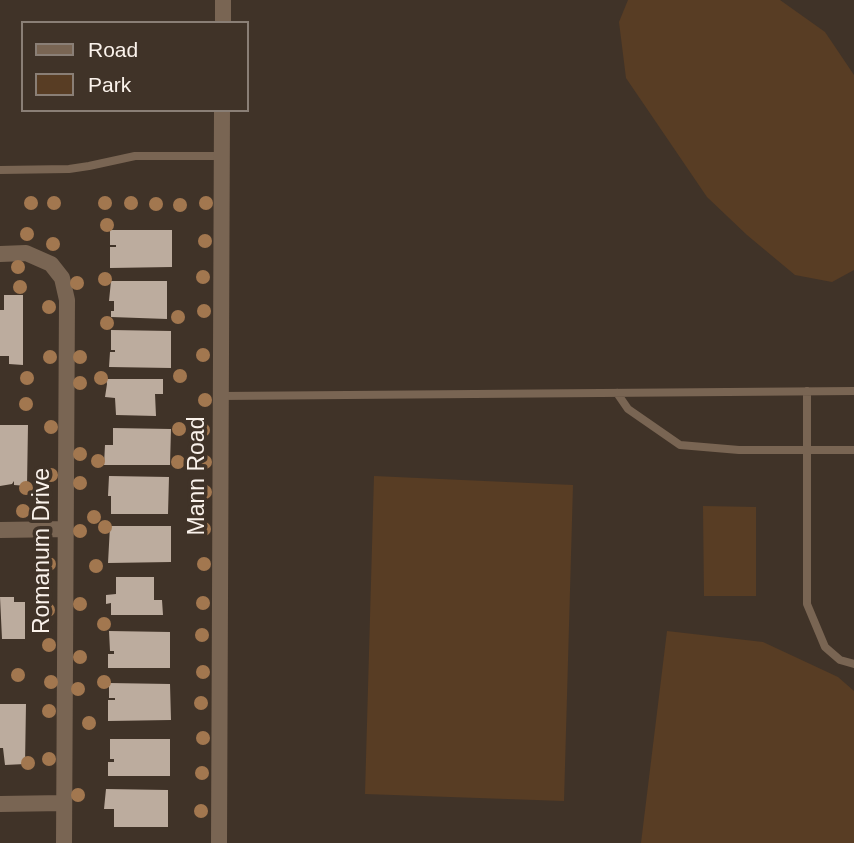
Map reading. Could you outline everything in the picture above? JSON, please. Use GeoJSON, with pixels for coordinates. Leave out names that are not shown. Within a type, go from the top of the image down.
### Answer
{"type":"FeatureCollection","features":[{"type":"Feature","properties":{"kind":"street"},"geometry":{"type":"LineString","coordinates":[[223,0],[223,21]]}},
{"type":"Feature","properties":{"kind":"street","name":"Mann Road"},"geometry":{"type":"LineString","coordinates":[[219,843],[222,112]]}},
{"type":"Feature","properties":{"kind":"street","name":"Romanum Drive"},"geometry":{"type":"LineString","coordinates":[[0,254],[26,253],[51,264],[62,278],[66,300],[64,843]]}},
{"type":"Feature","properties":{"kind":"street"},"geometry":{"type":"LineString","coordinates":[[0,530],[66,529]]}},
{"type":"Feature","properties":{"kind":"street"},"geometry":{"type":"LineString","coordinates":[[0,804],[64,803]]}},
{"type":"Feature","properties":{"kind":"lane"},"geometry":{"type":"LineString","coordinates":[[0,170],[79,168],[135,156],[222,156]]}},
{"type":"Feature","properties":{"kind":"lane"},"geometry":{"type":"LineString","coordinates":[[807,391],[807,604],[825,647],[840,660],[854,664]]}},
{"type":"Feature","properties":{"kind":"lane"},"geometry":{"type":"LineString","coordinates":[[221,396],[854,391]]}},
{"type":"Feature","properties":{"kind":"lane"},"geometry":{"type":"LineString","coordinates":[[617,393],[628,409],[680,445],[739,450],[854,450]]}},
{"type":"Feature","properties":{"kind":"green space"},"geometry":{"type":"Polygon","coordinates":[[[628,0],[780,0],[825,32],[854,75],[854,270],[832,282],[795,275],[707,197],[626,78],[619,22],[628,0]]]}},
{"type":"Feature","properties":{"kind":"green space"},"geometry":{"type":"Polygon","coordinates":[[[374,476],[573,485],[564,801],[365,794],[374,476]]]}},
{"type":"Feature","properties":{"kind":"green space"},"geometry":{"type":"Polygon","coordinates":[[[703,506],[756,507],[756,596],[704,596],[703,506]]]}},
{"type":"Feature","properties":{"kind":"green space"},"geometry":{"type":"Polygon","coordinates":[[[667,631],[763,642],[838,677],[854,691],[854,843],[641,843],[667,631]]]}},
{"type":"Feature","properties":{"kind":"building"},"geometry":{"type":"Polygon","coordinates":[[[110,230],[172,230],[172,267],[110,268],[110,247],[116,245],[110,245],[110,230]]]}},
{"type":"Feature","properties":{"kind":"building"},"geometry":{"type":"Polygon","coordinates":[[[111,281],[167,281],[167,319],[111,317],[114,301],[109,301],[111,281]]]}},
{"type":"Feature","properties":{"kind":"building"},"geometry":{"type":"Polygon","coordinates":[[[4,295],[23,295],[23,365],[9,364],[9,356],[0,356],[0,310],[4,310],[4,295]]]}},
{"type":"Feature","properties":{"kind":"building"},"geometry":{"type":"Polygon","coordinates":[[[111,330],[171,331],[171,368],[109,367],[110,352],[115,352],[111,350],[111,330]]]}},
{"type":"Feature","properties":{"kind":"building"},"geometry":{"type":"Polygon","coordinates":[[[106,379],[163,379],[163,394],[155,394],[156,416],[116,415],[115,398],[105,397],[106,379]]]}},
{"type":"Feature","properties":{"kind":"building"},"geometry":{"type":"Polygon","coordinates":[[[0,425],[28,425],[27,486],[14,485],[14,481],[12,484],[0,486],[0,425]]]}},
{"type":"Feature","properties":{"kind":"building"},"geometry":{"type":"Polygon","coordinates":[[[113,428],[171,429],[170,465],[104,465],[105,445],[113,445],[113,428]]]}},
{"type":"Feature","properties":{"kind":"building"},"geometry":{"type":"Polygon","coordinates":[[[109,476],[169,477],[168,514],[111,514],[109,476]]]}},
{"type":"Feature","properties":{"kind":"building"},"geometry":{"type":"Polygon","coordinates":[[[110,526],[171,526],[171,562],[108,563],[110,526]]]}},
{"type":"Feature","properties":{"kind":"building"},"geometry":{"type":"Polygon","coordinates":[[[116,577],[154,577],[154,600],[162,600],[163,615],[111,615],[111,603],[106,604],[106,595],[116,594],[116,577]]]}},
{"type":"Feature","properties":{"kind":"building"},"geometry":{"type":"Polygon","coordinates":[[[0,597],[14,597],[14,602],[25,602],[25,639],[2,639],[0,597]]]}},
{"type":"Feature","properties":{"kind":"building"},"geometry":{"type":"Polygon","coordinates":[[[109,631],[170,632],[170,668],[108,668],[108,654],[114,654],[114,651],[110,651],[109,631]]]}},
{"type":"Feature","properties":{"kind":"building"},"geometry":{"type":"Polygon","coordinates":[[[109,683],[170,684],[171,720],[108,721],[108,700],[115,700],[109,698],[109,683]]]}},
{"type":"Feature","properties":{"kind":"building"},"geometry":{"type":"Polygon","coordinates":[[[0,704],[26,704],[25,764],[5,765],[3,748],[0,748],[0,704]]]}},
{"type":"Feature","properties":{"kind":"building"},"geometry":{"type":"Polygon","coordinates":[[[110,739],[170,739],[170,776],[108,776],[108,762],[114,762],[114,759],[110,759],[110,739]]]}},
{"type":"Feature","properties":{"kind":"building"},"geometry":{"type":"Polygon","coordinates":[[[106,789],[168,790],[168,827],[114,827],[114,809],[104,809],[106,789]]]}}]}
